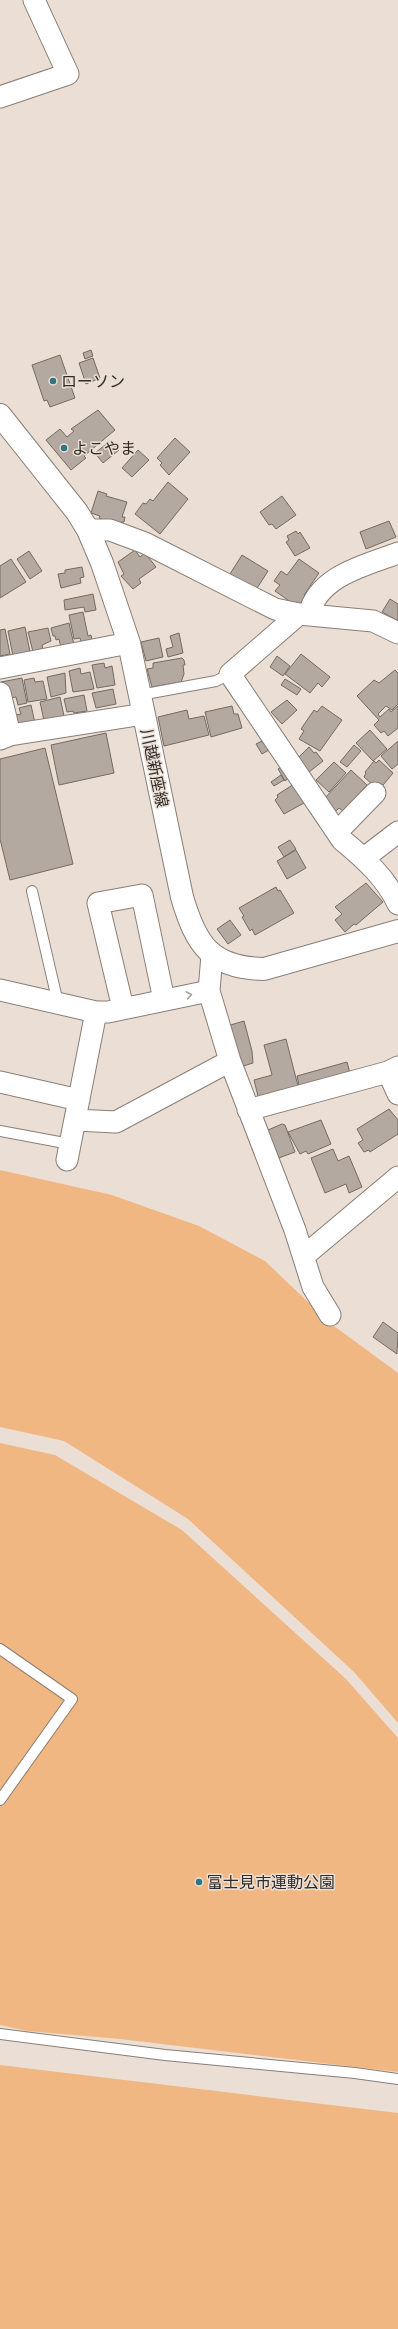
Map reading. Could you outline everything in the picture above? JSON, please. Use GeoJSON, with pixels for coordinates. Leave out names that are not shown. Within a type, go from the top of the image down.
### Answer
{"type":"FeatureCollection","features":[{"type":"Feature","properties":{"kind":"main road","name":"川越新座線"},"geometry":{"type":"LineString","coordinates":[[0,415],[77,512],[88,530],[112,592],[129,643],[182,897],[189,921],[199,940],[212,955],[228,964],[244,968],[264,969],[398,931]]}},
{"type":"Feature","properties":{"kind":"street"},"geometry":{"type":"LineString","coordinates":[[0,97],[68,74],[34,0]]}},
{"type":"Feature","properties":{"kind":"street"},"geometry":{"type":"LineString","coordinates":[[88,530],[110,530],[145,542],[275,609],[304,614],[373,621],[398,633]]}},
{"type":"Feature","properties":{"kind":"street"},"geometry":{"type":"LineString","coordinates":[[398,553],[347,573],[332,582],[317,595],[311,606],[304,614],[230,674],[342,840],[364,858],[389,888],[398,904]]}},
{"type":"Feature","properties":{"kind":"street"},"geometry":{"type":"LineString","coordinates":[[0,668],[129,643]]}},
{"type":"Feature","properties":{"kind":"street"},"geometry":{"type":"LineString","coordinates":[[0,693],[5,737],[142,704]]}},
{"type":"Feature","properties":{"kind":"street"},"geometry":{"type":"LineString","coordinates":[[337,832],[375,793]]}},
{"type":"Feature","properties":{"kind":"street"},"geometry":{"type":"LineString","coordinates":[[364,858],[398,832]]}},
{"type":"Feature","properties":{"kind":"street"},"geometry":{"type":"LineString","coordinates":[[123,1008],[98,903],[142,895],[164,1000]]}},
{"type":"Feature","properties":{"kind":"street"},"geometry":{"type":"LineString","coordinates":[[212,955],[209,991],[230,1061],[304,1256],[313,1287],[330,1315]]}},
{"type":"Feature","properties":{"kind":"street"},"geometry":{"type":"LineString","coordinates":[[0,990],[96,1012],[108,1012],[209,991]]}},
{"type":"Feature","properties":{"kind":"street"},"geometry":{"type":"LineString","coordinates":[[68,1152],[96,1012]]}},
{"type":"Feature","properties":{"kind":"street"},"geometry":{"type":"LineString","coordinates":[[75,1120],[116,1122],[230,1061]]}},
{"type":"Feature","properties":{"kind":"street"},"geometry":{"type":"LineString","coordinates":[[248,1110],[393,1069],[398,1094]]}},
{"type":"Feature","properties":{"kind":"street"},"geometry":{"type":"LineString","coordinates":[[0,1082],[79,1100]]}},
{"type":"Feature","properties":{"kind":"street"},"geometry":{"type":"LineString","coordinates":[[304,1256],[398,1177]]}},
{"type":"Feature","properties":{"kind":"lane"},"geometry":{"type":"LineString","coordinates":[[142,704],[216,682],[230,674]]}},
{"type":"Feature","properties":{"kind":"lane"},"geometry":{"type":"LineString","coordinates":[[32,891],[58,1003]]}},
{"type":"Feature","properties":{"kind":"lane"},"geometry":{"type":"LineString","coordinates":[[0,1131],[68,1152]]}},
{"type":"Feature","properties":{"kind":"lane"},"geometry":{"type":"LineString","coordinates":[[0,1649],[72,1699],[0,1800]]}},
{"type":"Feature","properties":{"kind":"lane"},"geometry":{"type":"LineString","coordinates":[[0,2034],[165,2055],[355,2073],[398,2079]]}},
{"type":"Feature","properties":{"kind":"shaded area"},"geometry":{"type":"Polygon","coordinates":[[[0,1170],[112,1195],[199,1226],[265,1261],[330,1323],[398,1373],[398,1723],[354,1672],[188,1519],[64,1441],[0,1427],[0,1170]]]}},
{"type":"Feature","properties":{"kind":"shaded area","name":"富士見市運動公園"},"geometry":{"type":"Polygon","coordinates":[[[0,1443],[55,1455],[182,1530],[346,1679],[398,1738],[398,2072],[120,2039],[27,2031],[0,2025],[0,1443]]]}},
{"type":"Feature","properties":{"kind":"shaded area"},"geometry":{"type":"Polygon","coordinates":[[[0,2065],[398,2113],[398,2329],[0,2329],[0,2065]]]}},
{"type":"Feature","properties":{"kind":"building"},"geometry":{"type":"Polygon","coordinates":[[[91,350],[93,356],[85,359],[83,353],[91,350]]]}},
{"type":"Feature","properties":{"kind":"building","name":"ローソン"},"geometry":{"type":"Polygon","coordinates":[[[60,355],[75,398],[50,407],[47,400],[44,401],[32,365],[60,355]]]}},
{"type":"Feature","properties":{"kind":"building"},"geometry":{"type":"Polygon","coordinates":[[[93,358],[100,378],[86,384],[79,363],[93,358]]]}},
{"type":"Feature","properties":{"kind":"building"},"geometry":{"type":"Polygon","coordinates":[[[98,410],[115,430],[84,456],[86,458],[71,470],[46,440],[60,429],[67,437],[74,431],[71,429],[98,410]]]}},
{"type":"Feature","properties":{"kind":"building"},"geometry":{"type":"Polygon","coordinates":[[[175,438],[190,452],[169,475],[160,465],[162,463],[157,458],[175,438]]]}},
{"type":"Feature","properties":{"kind":"building"},"geometry":{"type":"Polygon","coordinates":[[[110,441],[119,450],[103,463],[95,453],[110,441]]]}},
{"type":"Feature","properties":{"kind":"building"},"geometry":{"type":"Polygon","coordinates":[[[138,450],[149,460],[132,477],[122,468],[138,450]]]}},
{"type":"Feature","properties":{"kind":"building"},"geometry":{"type":"Polygon","coordinates":[[[168,482],[188,499],[160,534],[135,514],[143,503],[146,504],[150,499],[153,501],[168,482]]]}},
{"type":"Feature","properties":{"kind":"building"},"geometry":{"type":"Polygon","coordinates":[[[98,491],[107,494],[106,496],[127,502],[122,517],[125,517],[124,522],[121,522],[120,525],[99,518],[100,516],[91,513],[98,491]]]}},
{"type":"Feature","properties":{"kind":"building"},"geometry":{"type":"Polygon","coordinates":[[[282,496],[296,515],[276,529],[272,524],[269,525],[260,512],[282,496]]]}},
{"type":"Feature","properties":{"kind":"building"},"geometry":{"type":"Polygon","coordinates":[[[389,521],[396,537],[366,549],[360,532],[389,521]]]}},
{"type":"Feature","properties":{"kind":"building"},"geometry":{"type":"Polygon","coordinates":[[[296,531],[298,534],[300,532],[310,548],[295,556],[286,542],[289,540],[287,536],[296,531]]]}},
{"type":"Feature","properties":{"kind":"building"},"geometry":{"type":"Polygon","coordinates":[[[135,550],[140,557],[145,553],[156,567],[139,579],[141,583],[133,589],[121,576],[124,574],[118,562],[135,550]]]}},
{"type":"Feature","properties":{"kind":"building"},"geometry":{"type":"Polygon","coordinates":[[[29,551],[42,571],[30,579],[17,559],[29,551]]]}},
{"type":"Feature","properties":{"kind":"building"},"geometry":{"type":"Polygon","coordinates":[[[242,555],[268,571],[254,593],[228,577],[242,555]]]}},
{"type":"Feature","properties":{"kind":"building"},"geometry":{"type":"Polygon","coordinates":[[[11,559],[26,582],[0,598],[0,566],[11,559]]]}},
{"type":"Feature","properties":{"kind":"building"},"geometry":{"type":"Polygon","coordinates":[[[299,559],[319,573],[304,595],[306,596],[298,607],[275,591],[280,585],[274,581],[281,571],[287,575],[299,559]]]}},
{"type":"Feature","properties":{"kind":"building"},"geometry":{"type":"Polygon","coordinates":[[[82,567],[84,577],[80,578],[81,583],[61,588],[58,574],[65,573],[65,570],[82,567]]]}},
{"type":"Feature","properties":{"kind":"building"},"geometry":{"type":"Polygon","coordinates":[[[93,594],[96,610],[85,612],[84,607],[65,610],[64,600],[93,594]]]}},
{"type":"Feature","properties":{"kind":"building"},"geometry":{"type":"Polygon","coordinates":[[[390,599],[398,604],[398,621],[382,612],[390,599]]]}},
{"type":"Feature","properties":{"kind":"building"},"geometry":{"type":"Polygon","coordinates":[[[83,612],[88,636],[91,635],[92,640],[81,642],[80,638],[74,639],[69,615],[83,612]]]}},
{"type":"Feature","properties":{"kind":"building"},"geometry":{"type":"Polygon","coordinates":[[[69,623],[74,645],[61,648],[59,639],[56,640],[55,636],[53,636],[51,628],[69,623]]]}},
{"type":"Feature","properties":{"kind":"building"},"geometry":{"type":"Polygon","coordinates":[[[25,627],[30,652],[13,656],[8,631],[25,627]]]}},
{"type":"Feature","properties":{"kind":"building"},"geometry":{"type":"Polygon","coordinates":[[[48,628],[51,641],[42,645],[43,650],[33,652],[28,632],[48,628]]]}},
{"type":"Feature","properties":{"kind":"building"},"geometry":{"type":"Polygon","coordinates":[[[5,629],[10,654],[0,656],[0,630],[5,629]]]}},
{"type":"Feature","properties":{"kind":"building"},"geometry":{"type":"Polygon","coordinates":[[[179,633],[183,653],[168,657],[166,649],[173,647],[170,636],[179,633]]]}},
{"type":"Feature","properties":{"kind":"building"},"geometry":{"type":"Polygon","coordinates":[[[159,638],[163,657],[146,661],[141,642],[159,638]]]}},
{"type":"Feature","properties":{"kind":"building"},"geometry":{"type":"Polygon","coordinates":[[[301,654],[330,677],[322,687],[318,683],[310,693],[285,674],[301,654]]]}},
{"type":"Feature","properties":{"kind":"building"},"geometry":{"type":"Polygon","coordinates":[[[277,656],[290,666],[283,676],[270,667],[277,656]]]}},
{"type":"Feature","properties":{"kind":"building"},"geometry":{"type":"Polygon","coordinates":[[[182,658],[185,665],[183,665],[184,674],[181,682],[152,687],[147,669],[153,668],[153,663],[182,658]]]}},
{"type":"Feature","properties":{"kind":"building"},"geometry":{"type":"Polygon","coordinates":[[[104,663],[105,668],[112,666],[115,685],[97,688],[92,665],[104,663]]]}},
{"type":"Feature","properties":{"kind":"building"},"geometry":{"type":"Polygon","coordinates":[[[80,668],[81,674],[90,672],[94,689],[73,692],[69,671],[80,668]]]}},
{"type":"Feature","properties":{"kind":"building"},"geometry":{"type":"Polygon","coordinates":[[[395,670],[398,673],[398,704],[392,710],[386,706],[378,714],[380,717],[389,709],[391,712],[398,706],[398,728],[388,736],[384,731],[381,733],[374,725],[379,720],[357,696],[374,680],[379,683],[395,670]]]}},
{"type":"Feature","properties":{"kind":"building"},"geometry":{"type":"Polygon","coordinates":[[[65,673],[66,693],[51,697],[47,677],[65,673]]]}},
{"type":"Feature","properties":{"kind":"building"},"geometry":{"type":"Polygon","coordinates":[[[22,678],[27,703],[18,705],[16,697],[5,699],[1,682],[22,678]]]}},
{"type":"Feature","properties":{"kind":"building"},"geometry":{"type":"Polygon","coordinates":[[[34,678],[35,682],[43,681],[47,699],[28,702],[24,680],[34,678]]]}},
{"type":"Feature","properties":{"kind":"building"},"geometry":{"type":"Polygon","coordinates":[[[285,679],[301,689],[297,695],[281,685],[285,679]]]}},
{"type":"Feature","properties":{"kind":"building"},"geometry":{"type":"Polygon","coordinates":[[[113,689],[116,704],[96,708],[92,693],[113,689]]]}},
{"type":"Feature","properties":{"kind":"building"},"geometry":{"type":"Polygon","coordinates":[[[84,695],[87,711],[74,713],[73,711],[67,712],[64,699],[84,695]]]}},
{"type":"Feature","properties":{"kind":"building"},"geometry":{"type":"Polygon","coordinates":[[[60,697],[65,721],[45,725],[40,702],[60,697]]]}},
{"type":"Feature","properties":{"kind":"building"},"geometry":{"type":"Polygon","coordinates":[[[287,700],[297,710],[282,724],[271,712],[287,700]]]}},
{"type":"Feature","properties":{"kind":"building"},"geometry":{"type":"Polygon","coordinates":[[[31,705],[35,723],[13,728],[10,716],[21,714],[19,708],[31,705]]]}},
{"type":"Feature","properties":{"kind":"building"},"geometry":{"type":"Polygon","coordinates":[[[232,706],[234,714],[238,714],[242,728],[211,737],[205,712],[232,706]]]}},
{"type":"Feature","properties":{"kind":"building"},"geometry":{"type":"Polygon","coordinates":[[[322,706],[342,720],[320,751],[299,739],[304,731],[301,729],[314,710],[317,712],[322,706]]]}},
{"type":"Feature","properties":{"kind":"building"},"geometry":{"type":"Polygon","coordinates":[[[187,710],[189,719],[204,716],[209,735],[164,746],[158,717],[187,710]]]}},
{"type":"Feature","properties":{"kind":"building"},"geometry":{"type":"Polygon","coordinates":[[[370,730],[387,749],[373,761],[356,743],[370,730]]]}},
{"type":"Feature","properties":{"kind":"building"},"geometry":{"type":"Polygon","coordinates":[[[106,733],[114,773],[59,785],[51,745],[106,733]]]}},
{"type":"Feature","properties":{"kind":"building"},"geometry":{"type":"Polygon","coordinates":[[[266,739],[272,748],[262,754],[256,744],[266,739]]]}},
{"type":"Feature","properties":{"kind":"building"},"geometry":{"type":"Polygon","coordinates":[[[398,741],[398,764],[392,769],[381,756],[398,741]]]}},
{"type":"Feature","properties":{"kind":"building"},"geometry":{"type":"Polygon","coordinates":[[[354,745],[361,751],[347,767],[340,762],[354,745]]]}},
{"type":"Feature","properties":{"kind":"building"},"geometry":{"type":"Polygon","coordinates":[[[309,747],[314,753],[316,752],[323,761],[304,776],[294,762],[309,747]]]}},
{"type":"Feature","properties":{"kind":"building"},"geometry":{"type":"Polygon","coordinates":[[[45,748],[73,864],[10,880],[0,839],[0,759],[45,748]]]}},
{"type":"Feature","properties":{"kind":"building"},"geometry":{"type":"Polygon","coordinates":[[[379,760],[393,773],[379,790],[364,777],[365,772],[374,761],[376,763],[379,760]]]}},
{"type":"Feature","properties":{"kind":"building"},"geometry":{"type":"Polygon","coordinates":[[[334,762],[346,773],[329,792],[316,780],[334,762]]]}},
{"type":"Feature","properties":{"kind":"building"},"geometry":{"type":"Polygon","coordinates":[[[283,766],[290,777],[285,781],[278,769],[283,766]]]}},
{"type":"Feature","properties":{"kind":"building"},"geometry":{"type":"Polygon","coordinates":[[[351,770],[367,785],[343,811],[339,808],[335,812],[323,800],[351,770]]]}},
{"type":"Feature","properties":{"kind":"building"},"geometry":{"type":"Polygon","coordinates":[[[281,775],[284,780],[274,786],[271,782],[281,775]]]}},
{"type":"Feature","properties":{"kind":"building"},"geometry":{"type":"Polygon","coordinates":[[[294,784],[305,799],[303,801],[304,803],[284,814],[275,800],[278,797],[277,795],[294,784]]]}},
{"type":"Feature","properties":{"kind":"building"},"geometry":{"type":"Polygon","coordinates":[[[290,840],[296,849],[284,857],[278,847],[290,840]]]}},
{"type":"Feature","properties":{"kind":"building"},"geometry":{"type":"Polygon","coordinates":[[[296,850],[306,868],[287,879],[277,861],[296,850]]]}},
{"type":"Feature","properties":{"kind":"building"},"geometry":{"type":"Polygon","coordinates":[[[366,883],[383,902],[356,925],[354,924],[345,932],[335,920],[342,914],[335,907],[366,883]]]}},
{"type":"Feature","properties":{"kind":"building"},"geometry":{"type":"Polygon","coordinates":[[[276,887],[278,891],[280,890],[294,913],[255,935],[252,929],[250,931],[239,908],[276,887]]]}},
{"type":"Feature","properties":{"kind":"building"},"geometry":{"type":"Polygon","coordinates":[[[230,920],[241,935],[228,944],[217,929],[230,920]]]}},
{"type":"Feature","properties":{"kind":"building"},"geometry":{"type":"Polygon","coordinates":[[[244,1021],[252,1051],[253,1063],[240,1067],[227,1026],[244,1021]]]}},
{"type":"Feature","properties":{"kind":"building"},"geometry":{"type":"Polygon","coordinates":[[[286,1039],[299,1090],[259,1100],[254,1080],[272,1075],[264,1045],[286,1039]]]}},
{"type":"Feature","properties":{"kind":"building"},"geometry":{"type":"Polygon","coordinates":[[[347,1062],[351,1077],[300,1090],[297,1076],[347,1062]]]}},
{"type":"Feature","properties":{"kind":"building"},"geometry":{"type":"Polygon","coordinates":[[[389,1109],[398,1120],[398,1134],[370,1152],[369,1150],[364,1152],[358,1143],[363,1140],[357,1129],[389,1109]]]}},
{"type":"Feature","properties":{"kind":"building"},"geometry":{"type":"Polygon","coordinates":[[[321,1120],[331,1144],[308,1154],[306,1151],[300,1154],[288,1132],[321,1120]]]}},
{"type":"Feature","properties":{"kind":"building"},"geometry":{"type":"Polygon","coordinates":[[[282,1124],[285,1125],[295,1152],[276,1159],[268,1130],[282,1124]]]}},
{"type":"Feature","properties":{"kind":"building"},"geometry":{"type":"Polygon","coordinates":[[[333,1149],[338,1161],[349,1156],[362,1187],[349,1193],[346,1184],[325,1193],[311,1158],[333,1149]]]}},
{"type":"Feature","properties":{"kind":"building"},"geometry":{"type":"Polygon","coordinates":[[[383,1322],[398,1333],[397,1354],[373,1337],[383,1322]]]}},
{"type":"Feature","properties":{"kind":"place","name":"ローソン"},"geometry":{"type":"Point","coordinates":[53,381]}},
{"type":"Feature","properties":{"kind":"place","name":"よこやま"},"geometry":{"type":"Point","coordinates":[64,448]}},
{"type":"Feature","properties":{"kind":"place","name":"富士見市運動公園"},"geometry":{"type":"Point","coordinates":[199,1882]}}]}
